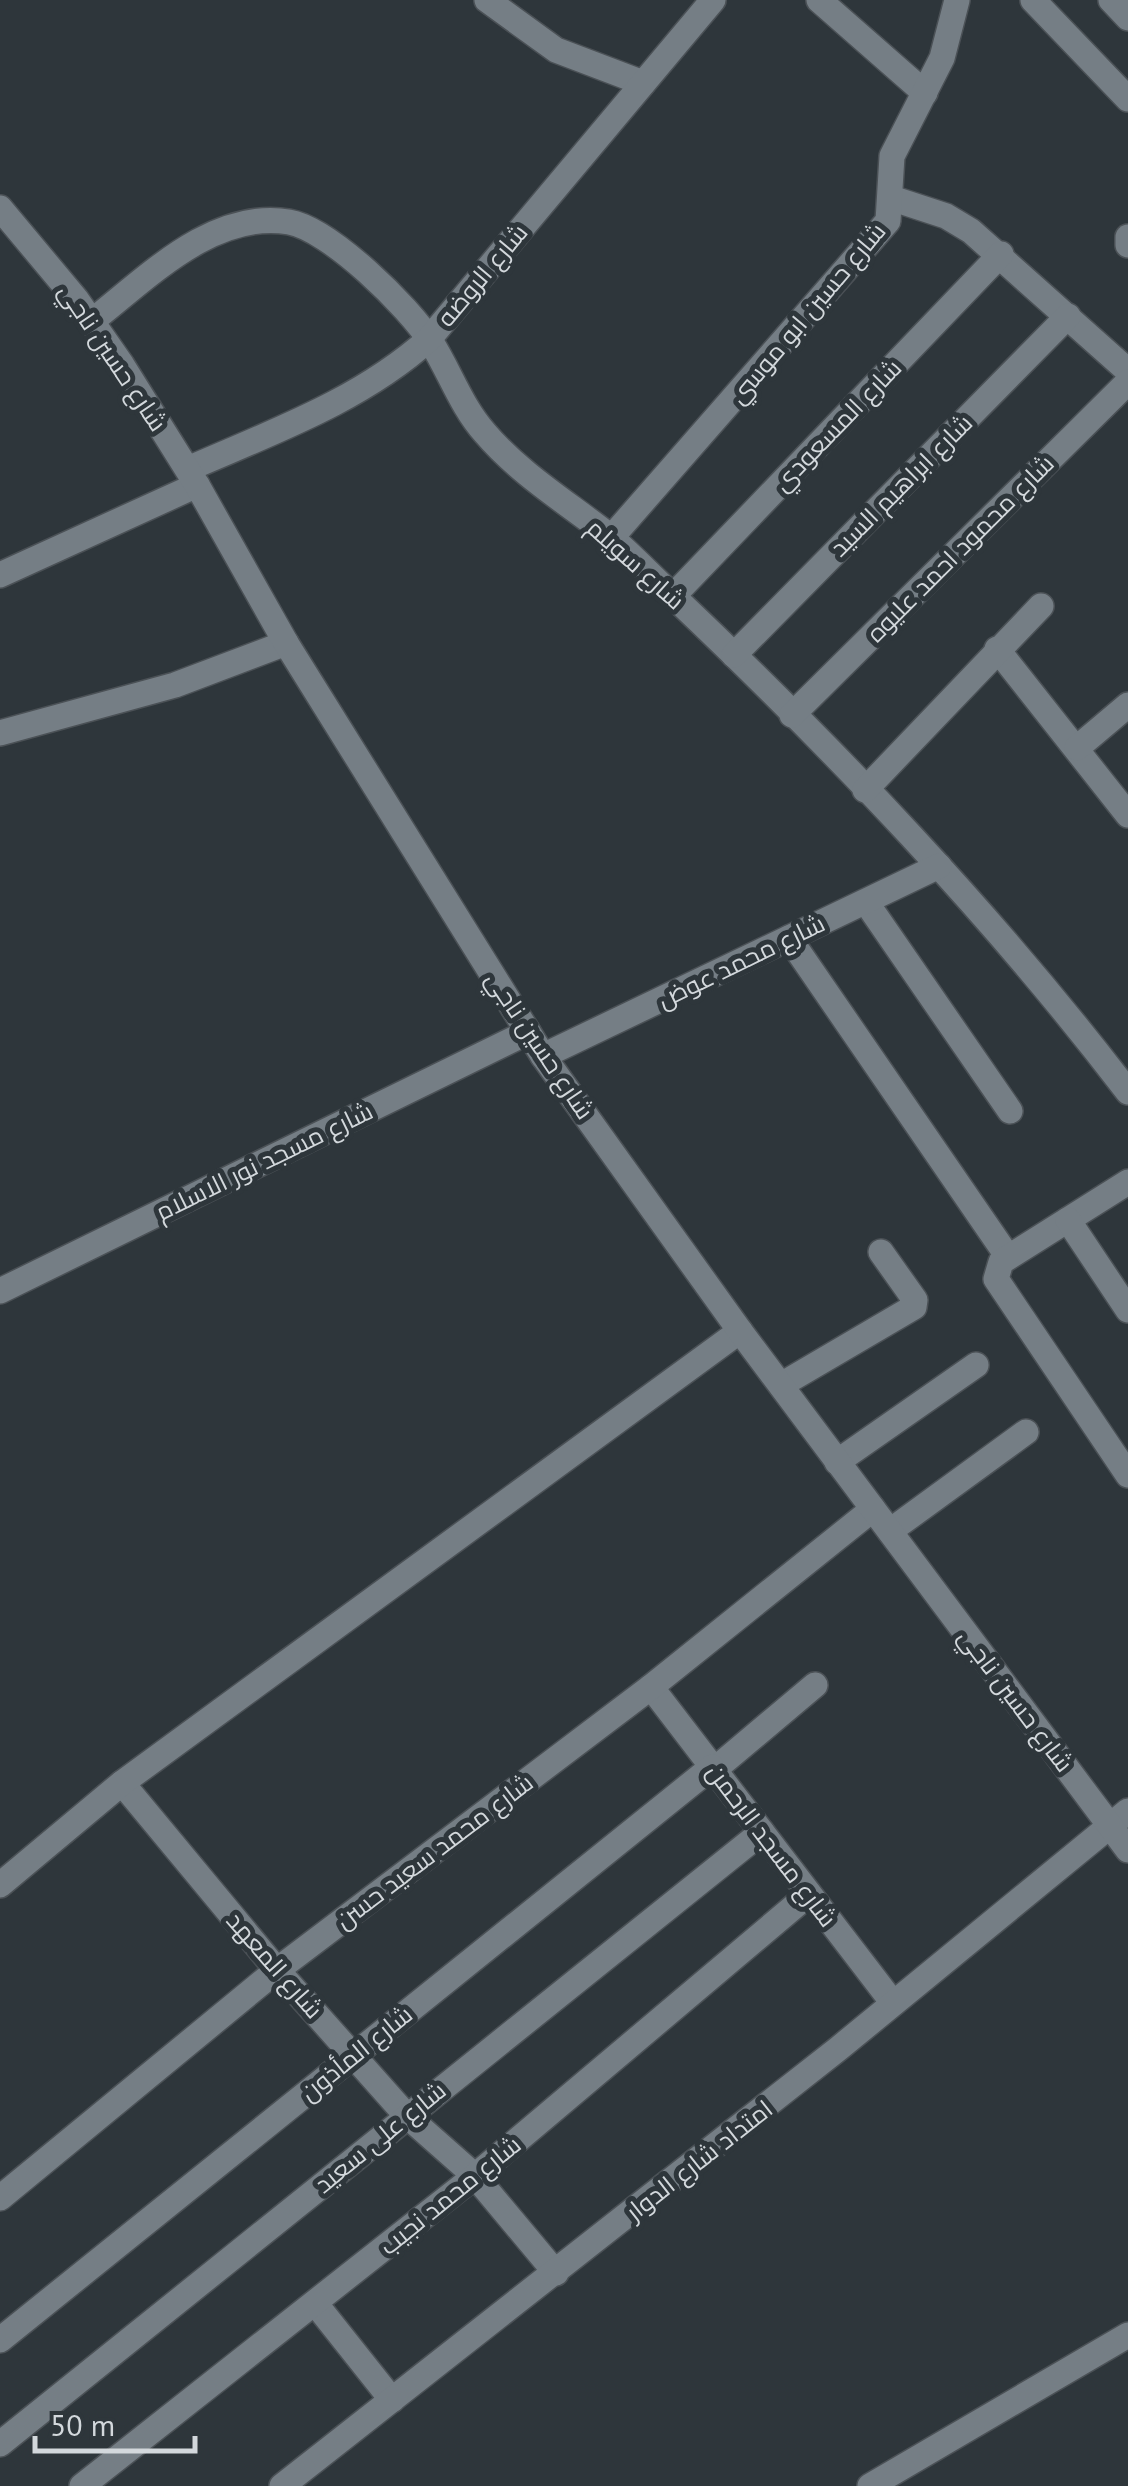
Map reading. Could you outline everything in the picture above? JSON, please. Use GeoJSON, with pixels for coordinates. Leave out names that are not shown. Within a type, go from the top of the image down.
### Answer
{"type":"FeatureCollection","features":[{"type":"Feature","properties":{"kind":"street"},"geometry":{"type":"LineString","coordinates":[[487,0],[556,50],[609,74],[643,82]]}},
{"type":"Feature","properties":{"kind":"street","name":"شارع الروضه"},"geometry":{"type":"LineString","coordinates":[[0,575],[357,393],[396,368],[429,338],[713,0]]}},
{"type":"Feature","properties":{"kind":"street"},"geometry":{"type":"LineString","coordinates":[[819,0],[925,94]]}},
{"type":"Feature","properties":{"kind":"street","name":"شارع حسين ابو موسي"},"geometry":{"type":"LineString","coordinates":[[611,538],[888,222],[892,156],[942,58],[956,0]]}},
{"type":"Feature","properties":{"kind":"street"},"geometry":{"type":"LineString","coordinates":[[1033,0],[1128,99]]}},
{"type":"Feature","properties":{"kind":"street"},"geometry":{"type":"LineString","coordinates":[[1112,0],[1128,18]]}},
{"type":"Feature","properties":{"kind":"street"},"geometry":{"type":"LineString","coordinates":[[890,198],[946,216],[1001,254],[1128,371]]}},
{"type":"Feature","properties":{"kind":"street","name":"شارع حسين ناجي"},"geometry":{"type":"LineString","coordinates":[[0,208],[92,321],[192,477],[286,644],[543,1056],[837,1462],[1119,1819],[1128,1850]]}},
{"type":"Feature","properties":{"kind":"street","name":"شارع سويلم"},"geometry":{"type":"LineString","coordinates":[[92,321],[190,245],[247,225],[286,221],[316,230],[350,256],[429,338],[461,400],[504,454],[611,538],[734,654],[939,866],[1042,979],[1128,1092]]}},
{"type":"Feature","properties":{"kind":"street","name":"شارع المسعودي"},"geometry":{"type":"LineString","coordinates":[[672,596],[1001,254]]}},
{"type":"Feature","properties":{"kind":"street","name":"شارع ابراهيم السيد"},"geometry":{"type":"LineString","coordinates":[[734,654],[1068,316]]}},
{"type":"Feature","properties":{"kind":"street","name":"شارع محمود احمد عليوه"},"geometry":{"type":"LineString","coordinates":[[792,715],[1128,382]]}},
{"type":"Feature","properties":{"kind":"street"},"geometry":{"type":"LineString","coordinates":[[864,790],[1041,606]]}},
{"type":"Feature","properties":{"kind":"street"},"geometry":{"type":"LineString","coordinates":[[0,733],[104,700],[174,685],[286,644]]}},
{"type":"Feature","properties":{"kind":"street"},"geometry":{"type":"LineString","coordinates":[[997,650],[1128,815]]}},
{"type":"Feature","properties":{"kind":"street"},"geometry":{"type":"LineString","coordinates":[[1076,748],[1128,705]]}},
{"type":"Feature","properties":{"kind":"street","name":"شارع محمد عوض"},"geometry":{"type":"LineString","coordinates":[[543,1056],[939,866]]}},
{"type":"Feature","properties":{"kind":"street"},"geometry":{"type":"LineString","coordinates":[[866,902],[1010,1111]]}},
{"type":"Feature","properties":{"kind":"street"},"geometry":{"type":"LineString","coordinates":[[789,938],[1008,1257]]}},
{"type":"Feature","properties":{"kind":"street","name":"شارع مسجد نور الاسلام"},"geometry":{"type":"LineString","coordinates":[[0,1291],[528,1032]]}},
{"type":"Feature","properties":{"kind":"street"},"geometry":{"type":"LineString","coordinates":[[1128,1182],[1008,1257],[997,1270],[1000,1287],[1128,1475]]}},
{"type":"Feature","properties":{"kind":"street"},"geometry":{"type":"LineString","coordinates":[[1068,1220],[1128,1310]]}},
{"type":"Feature","properties":{"kind":"street"},"geometry":{"type":"LineString","coordinates":[[781,1386],[914,1307],[914,1300],[881,1252]]}},
{"type":"Feature","properties":{"kind":"street"},"geometry":{"type":"LineString","coordinates":[[0,1885],[122,1783],[740,1331]]}},
{"type":"Feature","properties":{"kind":"street"},"geometry":{"type":"LineString","coordinates":[[837,1462],[976,1365]]}},
{"type":"Feature","properties":{"kind":"street"},"geometry":{"type":"LineString","coordinates":[[890,1531],[1026,1432]]}},
{"type":"Feature","properties":{"kind":"street","name":"شارع محمد سعيد حسن"},"geometry":{"type":"LineString","coordinates":[[0,2198],[277,1970],[651,1687],[873,1509]]}},
{"type":"Feature","properties":{"kind":"street","name":"شارع المأذون"},"geometry":{"type":"LineString","coordinates":[[0,2340],[815,1684]]}},
{"type":"Feature","properties":{"kind":"street","name":"شارع مسجد الرحمن"},"geometry":{"type":"LineString","coordinates":[[651,1687],[893,2003]]}},
{"type":"Feature","properties":{"kind":"street","name":"شارع المعهد"},"geometry":{"type":"LineString","coordinates":[[122,1783],[352,2055],[406,2115],[475,2176],[556,2273]]}},
{"type":"Feature","properties":{"kind":"street","name":"امتداد شارع الدوار"},"geometry":{"type":"LineString","coordinates":[[282,2486],[556,2273],[1119,1819]]}},
{"type":"Feature","properties":{"kind":"street","name":"شارع على سعيد"},"geometry":{"type":"LineString","coordinates":[[0,2444],[762,1832]]}},
{"type":"Feature","properties":{"kind":"street","name":"شارع محمد نجيب"},"geometry":{"type":"LineString","coordinates":[[82,2486],[475,2176],[809,1894]]}},
{"type":"Feature","properties":{"kind":"street"},"geometry":{"type":"LineString","coordinates":[[315,2303],[392,2400]]}},
{"type":"Feature","properties":{"kind":"street"},"geometry":{"type":"LineString","coordinates":[[870,2486],[1128,2335]]}}]}
